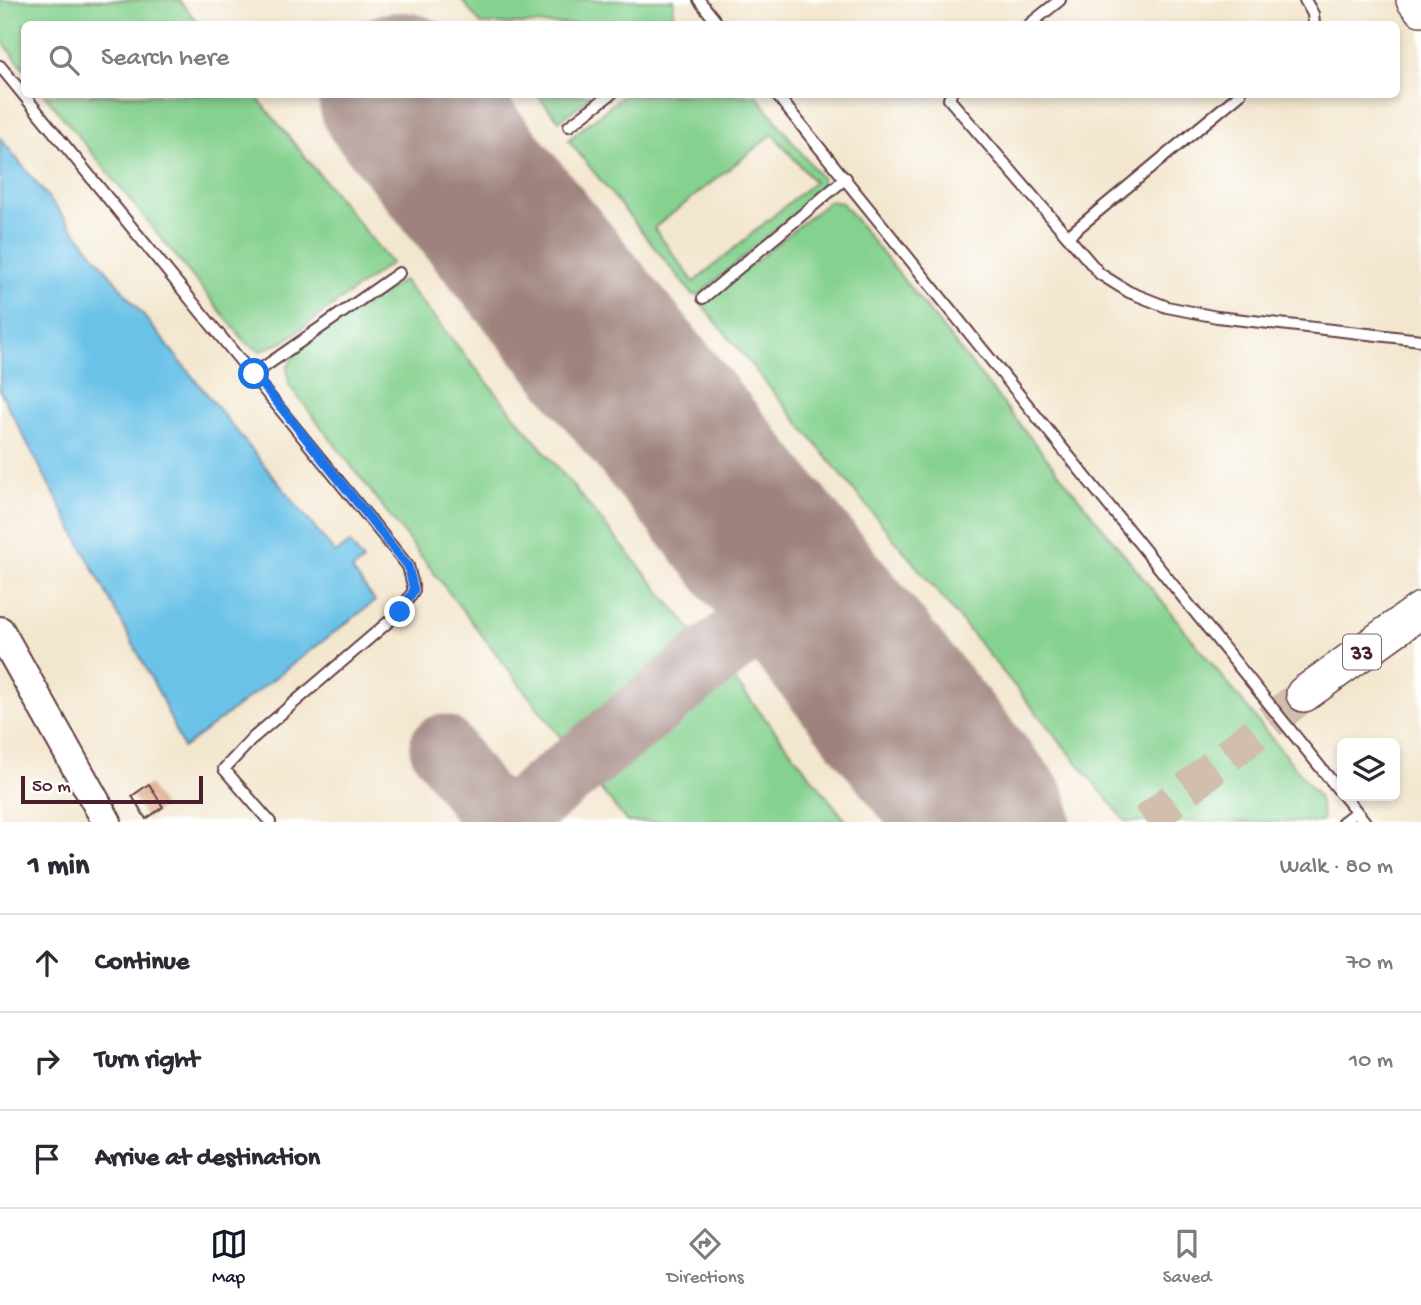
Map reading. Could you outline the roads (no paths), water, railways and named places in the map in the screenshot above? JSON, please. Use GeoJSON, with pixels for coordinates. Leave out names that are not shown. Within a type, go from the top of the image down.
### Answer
{"type":"FeatureCollection","features":[{"type":"Feature","properties":{"kind":"main road"},"geometry":{"type":"LineString","coordinates":[[1414,0],[1421,8]]}},
{"type":"Feature","properties":{"kind":"main road","name":"33"},"geometry":{"type":"LineString","coordinates":[[1310,701],[1421,610]]}},
{"type":"Feature","properties":{"kind":"street"},"geometry":{"type":"LineString","coordinates":[[0,631],[107,822]]}},
{"type":"Feature","properties":{"kind":"lane"},"geometry":{"type":"LineString","coordinates":[[699,0],[711,21]]}},
{"type":"Feature","properties":{"kind":"lane"},"geometry":{"type":"LineString","coordinates":[[1034,21],[1060,0]]}},
{"type":"Feature","properties":{"kind":"lane"},"geometry":{"type":"LineString","coordinates":[[1306,0],[1313,21]]}},
{"type":"Feature","properties":{"kind":"lane"},"geometry":{"type":"LineString","coordinates":[[0,66],[21,91]]}},
{"type":"Feature","properties":{"kind":"lane"},"geometry":{"type":"LineString","coordinates":[[26,98],[408,566],[414,590],[400,612],[254,737],[224,769],[270,822]]}},
{"type":"Feature","properties":{"kind":"lane"},"geometry":{"type":"LineString","coordinates":[[569,126],[606,98]]}},
{"type":"Feature","properties":{"kind":"lane"},"geometry":{"type":"LineString","coordinates":[[779,98],[1337,788]]}},
{"type":"Feature","properties":{"kind":"lane"},"geometry":{"type":"LineString","coordinates":[[949,98],[1100,274],[1129,292],[1167,307],[1217,317],[1421,340]]}},
{"type":"Feature","properties":{"kind":"lane"},"geometry":{"type":"LineString","coordinates":[[1068,236],[1235,98]]}},
{"type":"Feature","properties":{"kind":"lane"},"geometry":{"type":"LineString","coordinates":[[703,298],[846,178]]}},
{"type":"Feature","properties":{"kind":"lane"},"geometry":{"type":"LineString","coordinates":[[254,374],[399,273]]}},
{"type":"Feature","properties":{"kind":"lane"},"geometry":{"type":"LineString","coordinates":[[1348,801],[1365,822]]}},
{"type":"Feature","properties":{"kind":"lane"},"geometry":{"type":"LineString","coordinates":[[1343,822],[1356,812]]}},
{"type":"Feature","properties":{"kind":"water"},"geometry":{"type":"Polygon","coordinates":[[[0,138],[335,553],[350,543],[363,561],[352,570],[375,601],[183,748],[161,697],[0,391],[0,138]]]}},
{"type":"Feature","properties":{"kind":"tunnel"},"geometry":{"type":"LineString","coordinates":[[1146,822],[1304,694]]}}]}
